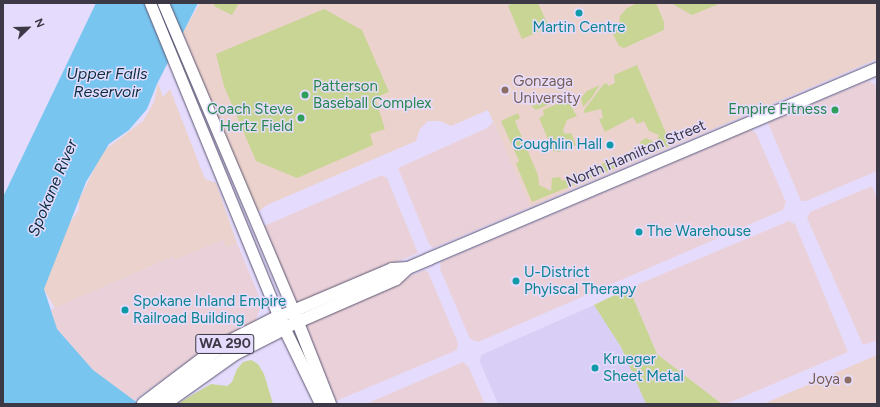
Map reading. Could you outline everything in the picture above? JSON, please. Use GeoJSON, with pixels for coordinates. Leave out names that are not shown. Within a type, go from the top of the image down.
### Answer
{"type":"FeatureCollection","features":[{"type":"Feature","properties":{"kind":"highway","name":"WA 290"},"geometry":{"type":"LineString","coordinates":[[163,404],[179,385],[218,348],[282,322]]}},
{"type":"Feature","properties":{"kind":"highway","name":"WA 290"},"geometry":{"type":"LineString","coordinates":[[144,404],[179,385]]}},
{"type":"Feature","properties":{"kind":"main road"},"geometry":{"type":"LineString","coordinates":[[150,3],[282,322],[321,404]]}},
{"type":"Feature","properties":{"kind":"main road"},"geometry":{"type":"LineString","coordinates":[[163,3],[296,316],[330,404]]}},
{"type":"Feature","properties":{"kind":"main road","name":"North Hamilton Street"},"geometry":{"type":"LineString","coordinates":[[282,322],[396,279],[408,268],[877,69]]}},
{"type":"Feature","properties":{"kind":"shaded area","name":"Gonzaga University"},"geometry":{"type":"Polygon","coordinates":[[[200,3],[877,3],[877,59],[530,207],[488,110],[451,126],[440,121],[428,121],[420,129],[416,141],[267,205],[258,212],[217,121],[183,32],[200,3]]]}},
{"type":"Feature","properties":{"kind":"shaded area"},"geometry":{"type":"Polygon","coordinates":[[[868,81],[875,84],[877,95],[877,171],[806,201],[801,201],[768,123],[868,81]]]}},
{"type":"Feature","properties":{"kind":"shaded area"},"geometry":{"type":"Polygon","coordinates":[[[158,83],[163,97],[170,89],[205,179],[216,183],[237,243],[226,248],[223,240],[175,260],[173,257],[55,308],[43,288],[68,225],[79,210],[79,200],[103,151],[143,121],[154,102],[158,83]]]}},
{"type":"Feature","properties":{"kind":"shaded area"},"geometry":{"type":"Polygon","coordinates":[[[493,122],[530,207],[433,248],[429,244],[398,168],[487,128],[493,122]]]}},
{"type":"Feature","properties":{"kind":"shaded area"},"geometry":{"type":"Polygon","coordinates":[[[751,130],[756,133],[786,202],[783,210],[478,342],[470,339],[440,269],[441,262],[751,130]]]}},
{"type":"Feature","properties":{"kind":"shaded area"},"geometry":{"type":"Polygon","coordinates":[[[382,175],[387,178],[418,253],[302,302],[294,300],[263,228],[264,226],[382,175]]]}},
{"type":"Feature","properties":{"kind":"shaded area"},"geometry":{"type":"Polygon","coordinates":[[[872,186],[877,198],[877,340],[863,345],[807,218],[810,212],[872,186]]]}},
{"type":"Feature","properties":{"kind":"shaded area"},"geometry":{"type":"Polygon","coordinates":[[[789,221],[795,224],[848,352],[731,402],[722,404],[657,354],[629,288],[789,221]]]}},
{"type":"Feature","properties":{"kind":"shaded area"},"geometry":{"type":"Polygon","coordinates":[[[223,240],[226,248],[237,243],[262,303],[255,323],[218,339],[129,404],[3,330],[174,257],[175,260],[223,240]]]}},
{"type":"Feature","properties":{"kind":"shaded area"},"geometry":{"type":"Polygon","coordinates":[[[424,270],[428,272],[458,343],[457,350],[336,401],[305,326],[310,320],[424,270]]]}},
{"type":"Feature","properties":{"kind":"shaded area"},"geometry":{"type":"Polygon","coordinates":[[[594,305],[621,347],[646,404],[498,404],[480,362],[481,355],[594,305]]]}},
{"type":"Feature","properties":{"kind":"shaded area","name":"Joya"},"geometry":{"type":"Polygon","coordinates":[[[877,355],[877,404],[763,404],[877,355]]]}},
{"type":"Feature","properties":{"kind":"shaded area"},"geometry":{"type":"Polygon","coordinates":[[[463,362],[468,366],[485,404],[366,404],[463,362]]]}},
{"type":"Feature","properties":{"kind":"green space"},"geometry":{"type":"Polygon","coordinates":[[[215,3],[239,3],[232,15],[214,6],[215,3]]]}},
{"type":"Feature","properties":{"kind":"green space"},"geometry":{"type":"Polygon","coordinates":[[[513,3],[538,3],[549,27],[522,39],[508,6],[513,3]]]}},
{"type":"Feature","properties":{"kind":"green space"},"geometry":{"type":"Polygon","coordinates":[[[638,3],[656,3],[664,22],[664,30],[624,48],[619,46],[612,32],[607,30],[599,32],[596,26],[615,30],[619,28],[620,16],[627,8],[638,3]]]}},
{"type":"Feature","properties":{"kind":"green space"},"geometry":{"type":"Polygon","coordinates":[[[671,3],[721,3],[692,15],[671,3]]]}},
{"type":"Feature","properties":{"kind":"green space","name":"Patterson Baseball Complex"},"geometry":{"type":"Polygon","coordinates":[[[324,9],[362,30],[389,92],[375,98],[385,129],[370,134],[373,145],[297,178],[256,161],[224,86],[216,54],[324,9]]]}},
{"type":"Feature","properties":{"kind":"green space"},"geometry":{"type":"Polygon","coordinates":[[[637,65],[671,145],[532,202],[516,164],[519,161],[501,121],[518,113],[520,118],[515,121],[538,175],[539,185],[551,191],[552,178],[560,177],[562,181],[642,147],[640,142],[646,138],[656,143],[659,135],[649,131],[644,121],[637,124],[633,117],[605,132],[599,119],[603,118],[601,109],[584,113],[584,110],[604,84],[607,83],[608,86],[615,83],[614,75],[637,65]]]}},
{"type":"Feature","properties":{"kind":"green space"},"geometry":{"type":"Polygon","coordinates":[[[600,85],[583,107],[581,98],[587,91],[600,85]]]}},
{"type":"Feature","properties":{"kind":"green space"},"geometry":{"type":"Polygon","coordinates":[[[568,94],[569,96],[536,110],[531,106],[568,94]]]}},
{"type":"Feature","properties":{"kind":"green space"},"geometry":{"type":"Polygon","coordinates":[[[559,103],[569,103],[577,116],[567,120],[563,130],[565,134],[571,133],[576,145],[559,152],[553,151],[539,118],[544,115],[543,110],[559,103]]]}},
{"type":"Feature","properties":{"kind":"green space"},"geometry":{"type":"Polygon","coordinates":[[[629,288],[657,354],[722,404],[646,404],[621,347],[594,305],[629,288]]]}},
{"type":"Feature","properties":{"kind":"green space"},"geometry":{"type":"Polygon","coordinates":[[[251,360],[258,364],[264,374],[273,404],[177,404],[211,384],[227,386],[232,382],[237,369],[243,362],[251,360]]]}},
{"type":"Feature","properties":{"kind":"water","name":"Upper Falls Reservoir"},"geometry":{"type":"Polygon","coordinates":[[[96,3],[198,3],[157,84],[147,109],[129,130],[109,144],[86,182],[44,289],[57,329],[93,370],[139,404],[3,404],[3,197],[96,3]]]}},
{"type":"Feature","properties":{"kind":"place","name":"Martin Centre"},"geometry":{"type":"Point","coordinates":[579,13]}},
{"type":"Feature","properties":{"kind":"place","name":"Gonzaga University"},"geometry":{"type":"Point","coordinates":[505,90]}},
{"type":"Feature","properties":{"kind":"place","name":"Patterson Baseball Complex"},"geometry":{"type":"Point","coordinates":[305,95]}},
{"type":"Feature","properties":{"kind":"place","name":"Empire Fitness"},"geometry":{"type":"Point","coordinates":[835,110]}},
{"type":"Feature","properties":{"kind":"place","name":"Coach Steve Hertz Field"},"geometry":{"type":"Point","coordinates":[301,118]}},
{"type":"Feature","properties":{"kind":"place","name":"Coughlin Hall"},"geometry":{"type":"Point","coordinates":[610,145]}},
{"type":"Feature","properties":{"kind":"place","name":"The Warehouse"},"geometry":{"type":"Point","coordinates":[639,232]}},
{"type":"Feature","properties":{"kind":"place","name":"U-District Phyiscal Therapy"},"geometry":{"type":"Point","coordinates":[516,281]}},
{"type":"Feature","properties":{"kind":"place","name":"Spokane Inland Empire Railroad Building"},"geometry":{"type":"Point","coordinates":[125,310]}},
{"type":"Feature","properties":{"kind":"place","name":"Krueger Sheet Metal"},"geometry":{"type":"Point","coordinates":[595,368]}},
{"type":"Feature","properties":{"kind":"place","name":"Joya"},"geometry":{"type":"Point","coordinates":[848,380]}},
{"type":"Feature","properties":{"kind":"water label","name":"Spokane River"},"geometry":{"type":"Point","coordinates":[53,188]}}]}
